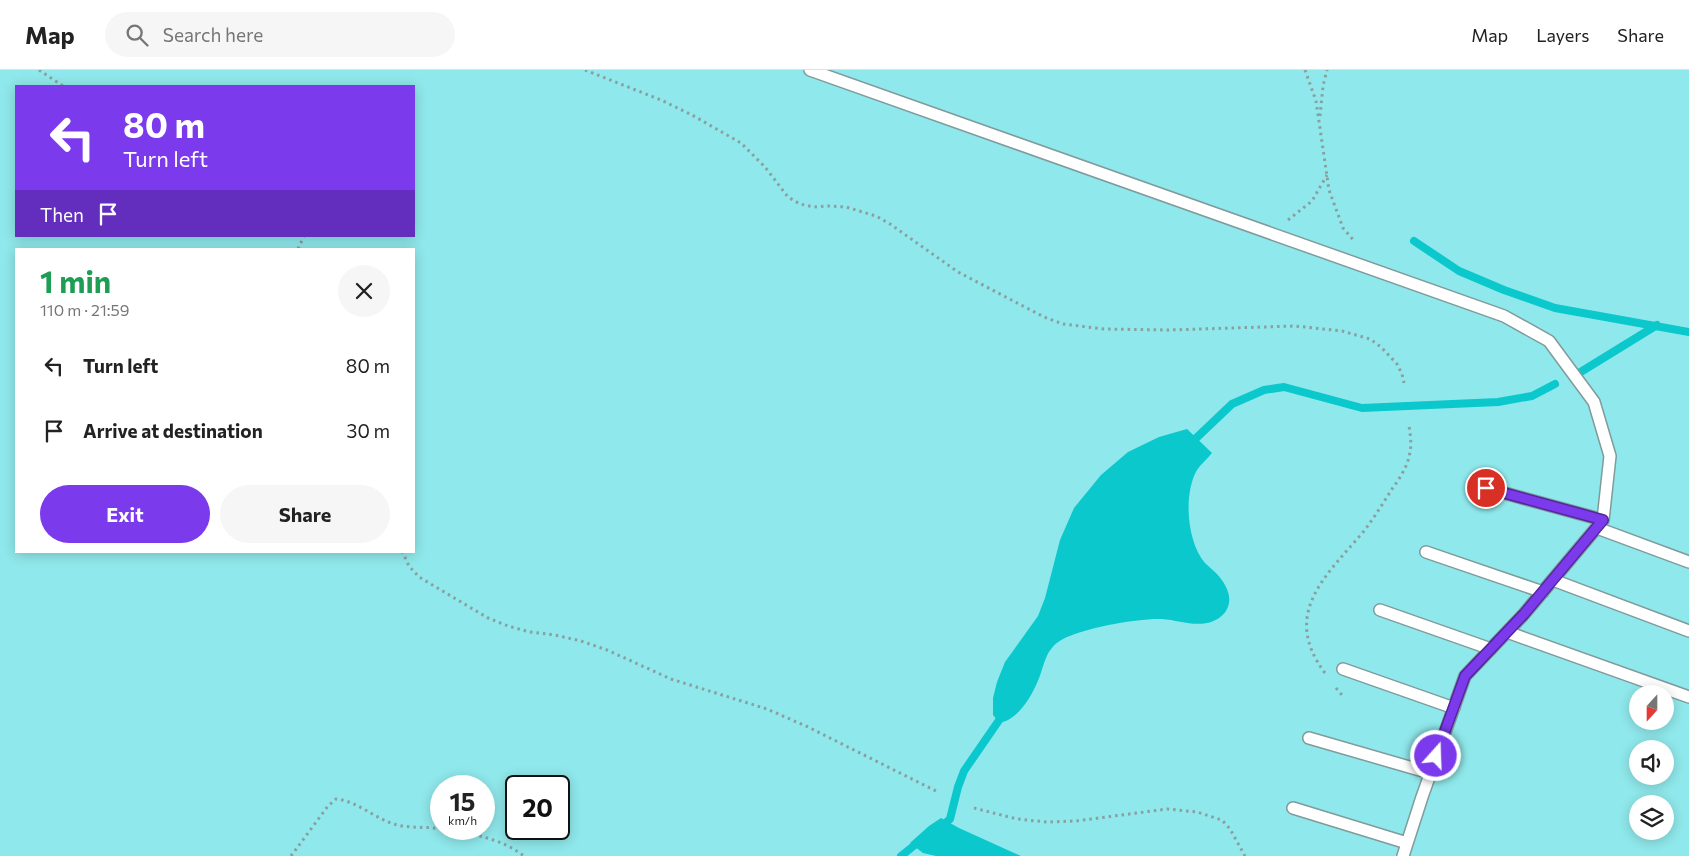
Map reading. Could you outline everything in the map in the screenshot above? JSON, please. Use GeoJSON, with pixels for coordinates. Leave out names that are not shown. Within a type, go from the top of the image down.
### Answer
{"type":"FeatureCollection","features":[{"type":"Feature","properties":{"kind":"lane"},"geometry":{"type":"LineString","coordinates":[[810,70],[1504,316],[1548,341],[1594,402],[1610,456],[1600,524],[1543,592],[1465,676],[1430,773],[1403,856]]}},
{"type":"Feature","properties":{"kind":"lane"},"geometry":{"type":"LineString","coordinates":[[1486,488],[1600,524],[1689,562]]}},
{"type":"Feature","properties":{"kind":"lane"},"geometry":{"type":"LineString","coordinates":[[1426,552],[1543,592]]}},
{"type":"Feature","properties":{"kind":"lane"},"geometry":{"type":"LineString","coordinates":[[1553,580],[1689,631]]}},
{"type":"Feature","properties":{"kind":"lane"},"geometry":{"type":"LineString","coordinates":[[1380,610],[1491,649]]}},
{"type":"Feature","properties":{"kind":"lane"},"geometry":{"type":"LineString","coordinates":[[1507,632],[1689,697]]}},
{"type":"Feature","properties":{"kind":"lane"},"geometry":{"type":"LineString","coordinates":[[1343,669],[1454,708]]}},
{"type":"Feature","properties":{"kind":"lane"},"geometry":{"type":"LineString","coordinates":[[1309,738],[1430,773]]}},
{"type":"Feature","properties":{"kind":"lane"},"geometry":{"type":"LineString","coordinates":[[1292,808],[1407,843]]}},
{"type":"Feature","properties":{"kind":"path"},"geometry":{"type":"LineString","coordinates":[[39,70],[62,85]]}},
{"type":"Feature","properties":{"kind":"path"},"geometry":{"type":"LineString","coordinates":[[585,70],[660,100],[741,142],[765,167],[788,197],[800,204],[814,207],[846,207],[876,216],[958,272],[1044,317],[1063,324],[1104,329],[1169,330],[1295,326],[1342,331],[1370,339],[1382,347],[1397,364],[1404,383]]}},
{"type":"Feature","properties":{"kind":"path"},"geometry":{"type":"LineString","coordinates":[[1305,70],[1316,101],[1329,190],[1343,228],[1375,270]]}},
{"type":"Feature","properties":{"kind":"path"},"geometry":{"type":"LineString","coordinates":[[1319,122],[1323,86],[1327,70]]}},
{"type":"Feature","properties":{"kind":"path"},"geometry":{"type":"LineString","coordinates":[[1268,232],[1297,215],[1312,201],[1327,175]]}},
{"type":"Feature","properties":{"kind":"path"},"geometry":{"type":"LineString","coordinates":[[1328,677],[1319,665],[1306,632],[1309,605],[1323,580],[1366,529],[1407,465],[1411,451],[1409,425]]}},
{"type":"Feature","properties":{"kind":"path"},"geometry":{"type":"LineString","coordinates":[[403,553],[409,566],[419,577],[488,618],[530,632],[581,641],[607,650],[671,679],[767,709],[808,727],[936,791]]}},
{"type":"Feature","properties":{"kind":"path"},"geometry":{"type":"LineString","coordinates":[[1333,683],[1342,695]]}},
{"type":"Feature","properties":{"kind":"path"},"geometry":{"type":"LineString","coordinates":[[291,856],[324,811],[336,799],[346,800],[395,825],[430,828]]}},
{"type":"Feature","properties":{"kind":"path"},"geometry":{"type":"LineString","coordinates":[[974,808],[1017,819],[1047,822],[1076,821],[1167,809],[1197,812],[1222,820],[1230,829],[1245,856]]}},
{"type":"Feature","properties":{"kind":"path"},"geometry":{"type":"LineString","coordinates":[[495,840],[524,856]]}},
{"type":"Feature","properties":{"kind":"shaded area"},"geometry":{"type":"Polygon","coordinates":[[[0,70],[1689,70],[1689,856],[0,856],[0,70]]]}},
{"type":"Feature","properties":{"kind":"shaded area"},"geometry":{"type":"Polygon","coordinates":[[[1187,429],[1212,453],[1197,470],[1193,480],[1190,492],[1189,518],[1194,543],[1199,554],[1205,563],[1217,574],[1228,591],[1229,601],[1226,611],[1218,619],[1207,623],[1201,624],[1162,619],[1139,620],[1111,624],[1063,639],[1052,648],[1046,658],[1040,677],[1024,706],[1009,719],[1003,722],[997,720],[993,715],[993,698],[997,682],[1005,662],[1038,616],[1045,598],[1060,540],[1074,508],[1101,475],[1128,452],[1159,437],[1187,429]]]}},
{"type":"Feature","properties":{"kind":"shaded area"},"geometry":{"type":"Polygon","coordinates":[[[941,818],[1021,856],[936,856],[923,853],[910,843],[941,818]]]}},
{"type":"Feature","properties":{"kind":"waterway"},"geometry":{"type":"LineString","coordinates":[[1414,241],[1459,271],[1504,290],[1555,308],[1689,332]]}},
{"type":"Feature","properties":{"kind":"waterway"},"geometry":{"type":"LineString","coordinates":[[1579,373],[1657,325]]}},
{"type":"Feature","properties":{"kind":"waterway"},"geometry":{"type":"LineString","coordinates":[[1191,443],[1232,404],[1264,390],[1284,387],[1362,408],[1498,402],[1532,396],[1555,384]]}},
{"type":"Feature","properties":{"kind":"waterway"},"geometry":{"type":"LineString","coordinates":[[941,827],[950,819],[964,771],[1004,713]]}},
{"type":"Feature","properties":{"kind":"waterway"},"geometry":{"type":"LineString","coordinates":[[901,856],[921,840]]}},
{"type":"Feature","properties":{"kind":"route"},"geometry":{"type":"LineString","coordinates":[[1436,756],[1465,676],[1524,614],[1603,520],[1486,488]]}}]}
